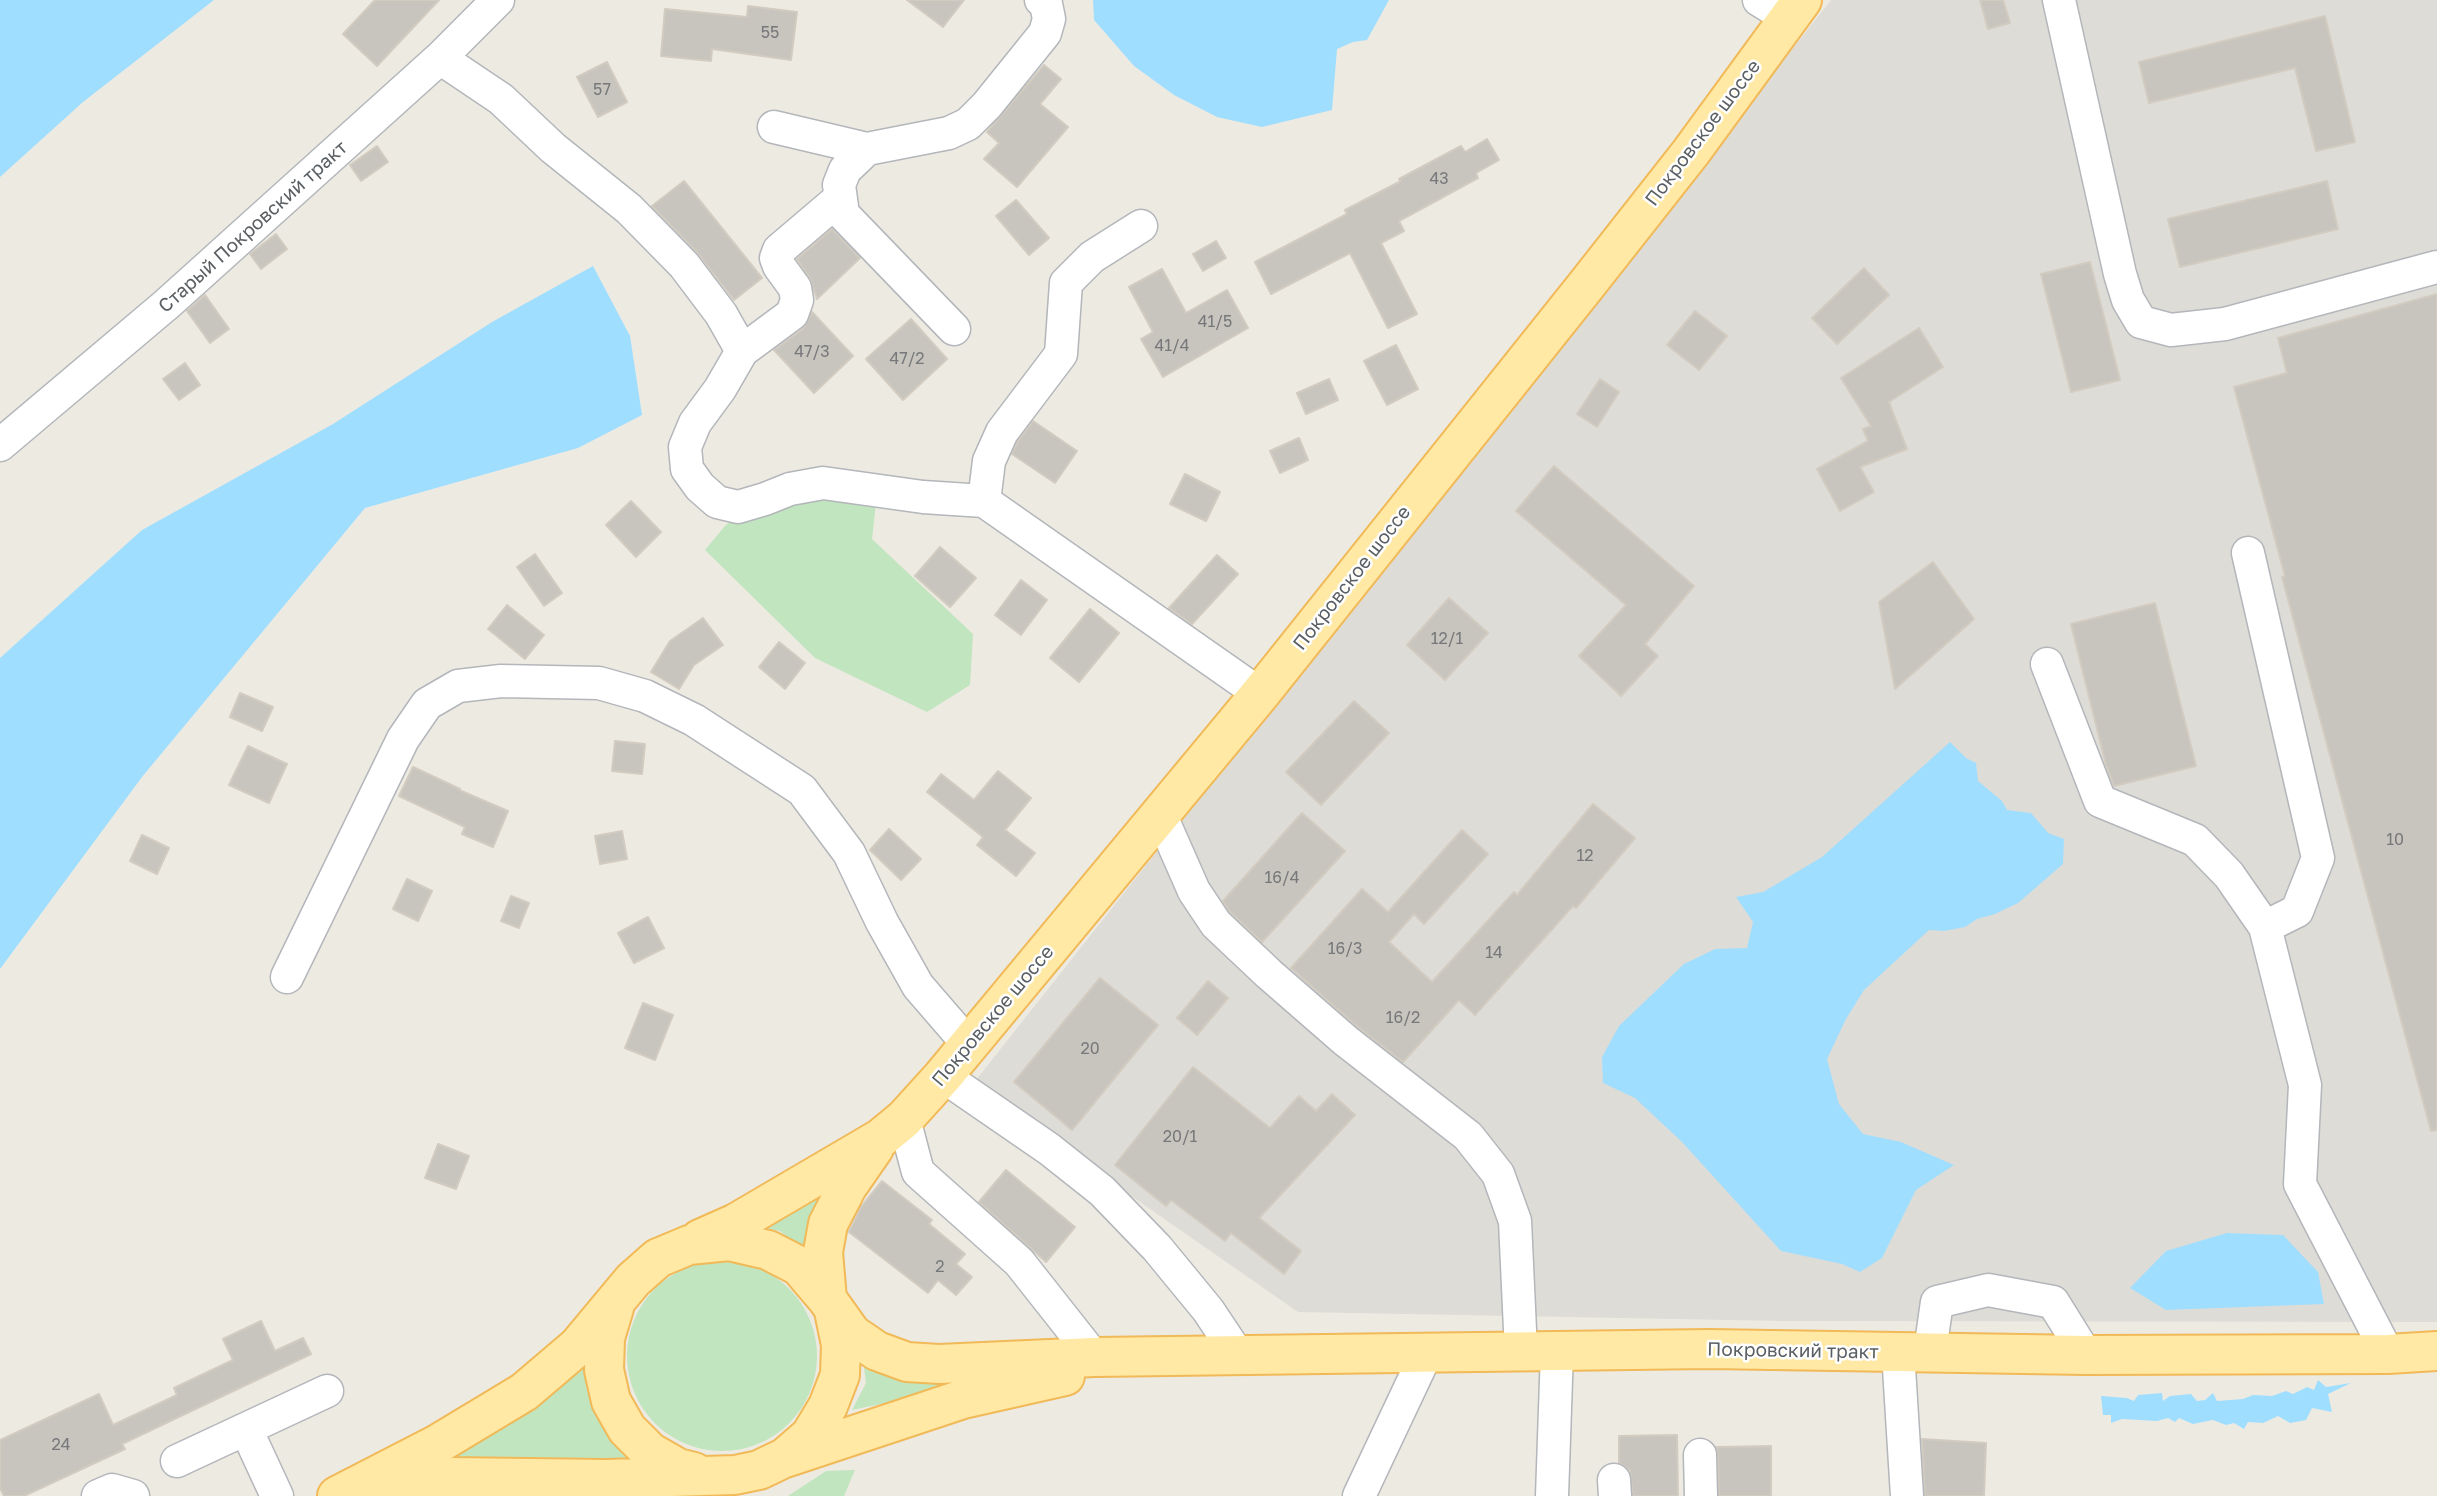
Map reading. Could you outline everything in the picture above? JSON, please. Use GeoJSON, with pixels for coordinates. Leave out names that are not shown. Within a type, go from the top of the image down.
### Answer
{"type":"FeatureCollection","features":[{"type":"Feature","properties":{"kind":"main road","name":"Покровское шоссе"},"geometry":{"type":"LineString","coordinates":[[830,1305],[823,1252],[828,1224],[847,1187],[893,1128],[943,1076],[1161,816],[1605,261],[1691,152],[1783,6]]}},
{"type":"Feature","properties":{"kind":"main road","name":"Покровское шоссе"},"geometry":{"type":"LineString","coordinates":[[689,1245],[736,1223],[893,1128]]}},
{"type":"Feature","properties":{"kind":"main road"},"geometry":{"type":"LineString","coordinates":[[340,1496],[436,1445],[524,1392],[578,1346],[633,1280],[658,1258],[689,1245],[729,1241],[768,1250],[799,1266],[852,1334],[877,1351],[907,1362],[939,1364],[1149,1357]]}},
{"type":"Feature","properties":{"kind":"main road"},"geometry":{"type":"LineString","coordinates":[[633,1280],[615,1307],[605,1338],[604,1370],[611,1401],[627,1429],[650,1452],[678,1468],[724,1482]]}},
{"type":"Feature","properties":{"kind":"main road"},"geometry":{"type":"LineString","coordinates":[[782,1459],[810,1436],[828,1406],[840,1375],[841,1345],[830,1305]]}},
{"type":"Feature","properties":{"kind":"main road","name":"Покровский тракт"},"geometry":{"type":"LineString","coordinates":[[1149,1357],[1709,1349],[2086,1355],[2437,1351]]}},
{"type":"Feature","properties":{"kind":"main road"},"geometry":{"type":"LineString","coordinates":[[340,1496],[394,1484],[451,1478],[724,1482],[782,1459],[962,1399],[1149,1357]]}},
{"type":"Feature","properties":{"kind":"street","name":"Старый Покровский тракт"},"geometry":{"type":"LineString","coordinates":[[0,444],[167,304],[440,58],[498,0]]}},
{"type":"Feature","properties":{"kind":"street"},"geometry":{"type":"LineString","coordinates":[[774,127],[867,149],[949,133],[968,124],[987,105],[1045,33],[1049,19],[1046,4],[1041,0]]}},
{"type":"Feature","properties":{"kind":"street"},"geometry":{"type":"LineString","coordinates":[[2059,0],[2120,274],[2128,300],[2141,321],[2171,330],[2225,324],[2437,267]]}},
{"type":"Feature","properties":{"kind":"street"},"geometry":{"type":"LineString","coordinates":[[440,58],[501,99],[553,148],[629,209],[684,265],[721,314],[742,351]]}},
{"type":"Feature","properties":{"kind":"street"},"geometry":{"type":"LineString","coordinates":[[867,149],[845,170],[839,185],[843,214],[954,329]]}},
{"type":"Feature","properties":{"kind":"street"},"geometry":{"type":"LineString","coordinates":[[839,200],[779,250],[776,258],[779,266],[795,288],[796,300],[792,314],[742,351],[720,389],[695,423],[685,447],[687,470],[700,487],[717,502],[738,507],[790,489],[823,484],[984,500],[1260,694]]}},
{"type":"Feature","properties":{"kind":"street"},"geometry":{"type":"LineString","coordinates":[[984,500],[989,461],[1002,432],[1061,354],[1066,283],[1092,257],[1141,226]]}},
{"type":"Feature","properties":{"kind":"street"},"geometry":{"type":"LineString","coordinates":[[2248,553],[2318,858],[2297,911],[2265,927]]}},
{"type":"Feature","properties":{"kind":"street"},"geometry":{"type":"LineString","coordinates":[[2047,664],[2100,801],[2195,840],[2229,876],[2265,927],[2305,1085],[2300,1184],[2388,1353]]}},
{"type":"Feature","properties":{"kind":"street"},"geometry":{"type":"LineString","coordinates":[[287,977],[403,739],[426,704],[458,686],[501,681],[599,683],[645,696],[694,720],[802,790],[849,853],[882,922],[918,986],[969,1045]]}},
{"type":"Feature","properties":{"kind":"street"},"geometry":{"type":"LineString","coordinates":[[1161,816],[1194,891],[1216,924],[1346,1041],[1468,1136],[1498,1174],[1515,1221],[1539,1351],[1552,1496]]}},
{"type":"Feature","properties":{"kind":"street"},"geometry":{"type":"LineString","coordinates":[[943,1076],[1049,1149],[1102,1191],[1157,1248],[1208,1310],[1238,1355]]}},
{"type":"Feature","properties":{"kind":"street"},"geometry":{"type":"LineString","coordinates":[[893,1128],[918,1172],[1019,1262],[1094,1357]]}},
{"type":"Feature","properties":{"kind":"street"},"geometry":{"type":"LineString","coordinates":[[1908,1496],[1914,1351],[1937,1302],[1988,1290],[2053,1301],[2086,1355]]}},
{"type":"Feature","properties":{"kind":"street"},"geometry":{"type":"LineString","coordinates":[[1359,1496],[1426,1354]]}},
{"type":"Feature","properties":{"kind":"street"},"geometry":{"type":"LineString","coordinates":[[177,1461],[327,1391]]}},
{"type":"Feature","properties":{"kind":"street"},"geometry":{"type":"LineString","coordinates":[[246,1429],[277,1496]]}},
{"type":"Feature","properties":{"kind":"street"},"geometry":{"type":"LineString","coordinates":[[1700,1455],[1701,1496]]}},
{"type":"Feature","properties":{"kind":"street"},"geometry":{"type":"LineString","coordinates":[[97,1496],[112,1490],[133,1496]]}},
{"type":"Feature","properties":{"kind":"shaded area"},"geometry":{"type":"Polygon","coordinates":[[[1831,0],[2437,0],[2437,1322],[1784,1321],[1298,1312],[972,1085],[1831,0]]]}},
{"type":"Feature","properties":{"kind":"green space"},"geometry":{"type":"Polygon","coordinates":[[[770,488],[876,504],[872,539],[973,634],[970,685],[927,712],[815,658],[705,550],[725,526],[770,488]]]}},
{"type":"Feature","properties":{"kind":"green space"},"geometry":{"type":"Polygon","coordinates":[[[845,1163],[809,1255],[780,1231],[746,1224],[845,1163]]]}},
{"type":"Feature","properties":{"kind":"green space"},"geometry":{"type":"Polygon","coordinates":[[[722,1261],[758,1268],[789,1289],[810,1320],[817,1356],[810,1392],[789,1423],[758,1444],[722,1451],[686,1444],[655,1423],[634,1392],[627,1356],[634,1320],[655,1289],[686,1268],[722,1261]]]}},
{"type":"Feature","properties":{"kind":"green space"},"geometry":{"type":"Polygon","coordinates":[[[591,1335],[651,1464],[415,1470],[591,1335]]]}},
{"type":"Feature","properties":{"kind":"green space"},"geometry":{"type":"Polygon","coordinates":[[[863,1359],[1016,1376],[852,1410],[866,1383],[863,1359]]]}},
{"type":"Feature","properties":{"kind":"green space"},"geometry":{"type":"Polygon","coordinates":[[[855,1470],[844,1496],[788,1496],[826,1471],[855,1470]]]}},
{"type":"Feature","properties":{"kind":"water"},"geometry":{"type":"Polygon","coordinates":[[[0,0],[214,0],[83,102],[0,177],[0,0]]]}},
{"type":"Feature","properties":{"kind":"water"},"geometry":{"type":"Polygon","coordinates":[[[1093,0],[1389,0],[1367,40],[1353,42],[1337,49],[1332,110],[1262,127],[1217,117],[1174,95],[1134,66],[1094,20],[1093,0]]]}},
{"type":"Feature","properties":{"kind":"water"},"geometry":{"type":"Polygon","coordinates":[[[593,266],[630,336],[642,415],[578,448],[365,508],[142,777],[0,969],[0,658],[142,530],[333,424],[492,322],[593,266]]]}},
{"type":"Feature","properties":{"kind":"water"},"geometry":{"type":"Polygon","coordinates":[[[1950,742],[1966,758],[1976,763],[1978,781],[2002,801],[2007,810],[2031,813],[2048,833],[2064,839],[2063,864],[2018,903],[1977,919],[1965,927],[1944,931],[1929,930],[1864,990],[1846,1019],[1827,1059],[1839,1104],[1863,1134],[1901,1142],[1954,1165],[1916,1190],[1882,1258],[1860,1272],[1842,1264],[1781,1251],[1682,1142],[1635,1098],[1603,1083],[1602,1057],[1619,1026],[1684,964],[1715,949],[1747,948],[1753,922],[1736,897],[1763,892],[1822,857],[1950,742]]]}},
{"type":"Feature","properties":{"kind":"water"},"geometry":{"type":"Polygon","coordinates":[[[2227,1233],[2283,1235],[2318,1272],[2324,1304],[2166,1310],[2130,1288],[2166,1251],[2227,1233]]]}},
{"type":"Feature","properties":{"kind":"water"},"geometry":{"type":"Polygon","coordinates":[[[2318,1380],[2326,1387],[2351,1383],[2328,1394],[2332,1412],[2312,1408],[2306,1420],[2290,1423],[2278,1416],[2263,1423],[2248,1422],[2244,1429],[2234,1423],[2226,1425],[2213,1420],[2193,1424],[2179,1418],[2175,1422],[2168,1418],[2157,1421],[2122,1419],[2111,1423],[2111,1415],[2103,1415],[2101,1396],[2134,1401],[2138,1395],[2162,1393],[2163,1401],[2170,1396],[2191,1394],[2197,1401],[2205,1400],[2213,1393],[2217,1401],[2243,1399],[2253,1395],[2272,1396],[2286,1391],[2293,1394],[2307,1387],[2314,1390],[2318,1380]]]}},
{"type":"Feature","properties":{"kind":"building"},"geometry":{"type":"Polygon","coordinates":[[[375,0],[439,0],[377,66],[343,34],[375,0]]]}},
{"type":"Feature","properties":{"kind":"building"},"geometry":{"type":"Polygon","coordinates":[[[907,0],[964,0],[943,27],[907,0]]]}},
{"type":"Feature","properties":{"kind":"building"},"geometry":{"type":"Polygon","coordinates":[[[1980,0],[2003,0],[2010,23],[1988,29],[1980,0]]]}},
{"type":"Feature","properties":{"kind":"building"},"geometry":{"type":"Polygon","coordinates":[[[748,6],[797,12],[791,60],[712,49],[711,61],[661,56],[665,9],[747,17],[748,6]]]}},
{"type":"Feature","properties":{"kind":"building"},"geometry":{"type":"Polygon","coordinates":[[[2325,16],[2355,142],[2316,151],[2295,68],[2149,103],[2139,62],[2325,16]]]}},
{"type":"Feature","properties":{"kind":"building"},"geometry":{"type":"Polygon","coordinates":[[[607,62],[627,102],[598,117],[577,77],[607,62]]]}},
{"type":"Feature","properties":{"kind":"building"},"geometry":{"type":"Polygon","coordinates":[[[1044,65],[1061,79],[1040,104],[1068,127],[1017,187],[984,159],[999,143],[987,132],[1044,65]]]}},
{"type":"Feature","properties":{"kind":"building"},"geometry":{"type":"Polygon","coordinates":[[[1487,139],[1499,160],[1476,173],[1478,178],[1399,221],[1404,231],[1381,243],[1417,314],[1388,328],[1350,253],[1271,294],[1255,262],[1347,214],[1345,210],[1461,146],[1465,152],[1487,139]]]}},
{"type":"Feature","properties":{"kind":"building"},"geometry":{"type":"Polygon","coordinates":[[[377,146],[388,162],[361,181],[350,165],[377,146]]]}},
{"type":"Feature","properties":{"kind":"building"},"geometry":{"type":"Polygon","coordinates":[[[684,181],[762,278],[734,300],[697,252],[652,206],[684,181]]]}},
{"type":"Feature","properties":{"kind":"building"},"geometry":{"type":"Polygon","coordinates":[[[2327,181],[2338,229],[2180,267],[2168,219],[2327,181]]]}},
{"type":"Feature","properties":{"kind":"building"},"geometry":{"type":"Polygon","coordinates":[[[1016,200],[1049,238],[1029,255],[996,216],[1016,200]]]}},
{"type":"Feature","properties":{"kind":"building"},"geometry":{"type":"Polygon","coordinates":[[[832,229],[860,258],[817,299],[810,278],[797,259],[832,229]]]}},
{"type":"Feature","properties":{"kind":"building"},"geometry":{"type":"Polygon","coordinates":[[[276,234],[287,249],[261,269],[250,254],[276,234]]]}},
{"type":"Feature","properties":{"kind":"building"},"geometry":{"type":"Polygon","coordinates":[[[1216,241],[1226,258],[1203,271],[1193,254],[1216,241]]]}},
{"type":"Feature","properties":{"kind":"building"},"geometry":{"type":"Polygon","coordinates":[[[2090,262],[2120,380],[2071,392],[2041,274],[2090,262]]]}},
{"type":"Feature","properties":{"kind":"building"},"geometry":{"type":"Polygon","coordinates":[[[1864,268],[1889,295],[1837,344],[1812,318],[1864,268]]]}},
{"type":"Feature","properties":{"kind":"building"},"geometry":{"type":"Polygon","coordinates":[[[1162,269],[1186,313],[1227,290],[1248,328],[1163,377],[1141,339],[1153,332],[1129,287],[1162,269]]]}},
{"type":"Feature","properties":{"kind":"building"},"geometry":{"type":"Polygon","coordinates":[[[2437,294],[2437,1130],[2431,1131],[2282,577],[2285,576],[2234,387],[2287,373],[2278,338],[2437,294]]]}},
{"type":"Feature","properties":{"kind":"building"},"geometry":{"type":"Polygon","coordinates":[[[205,295],[229,329],[210,343],[187,311],[205,295]]]}},
{"type":"Feature","properties":{"kind":"building"},"geometry":{"type":"Polygon","coordinates":[[[1695,311],[1727,336],[1699,370],[1667,345],[1695,311]]]}},
{"type":"Feature","properties":{"kind":"building"},"geometry":{"type":"Polygon","coordinates":[[[812,312],[853,356],[814,393],[774,350],[803,329],[812,312]]]}},
{"type":"Feature","properties":{"kind":"building"},"geometry":{"type":"Polygon","coordinates":[[[911,319],[947,359],[903,400],[866,359],[911,319]]]}},
{"type":"Feature","properties":{"kind":"building"},"geometry":{"type":"Polygon","coordinates":[[[1919,328],[1943,367],[1889,402],[1907,449],[1860,467],[1874,492],[1840,511],[1817,469],[1868,441],[1863,429],[1871,426],[1841,378],[1919,328]]]}},
{"type":"Feature","properties":{"kind":"building"},"geometry":{"type":"Polygon","coordinates":[[[1396,345],[1418,389],[1387,405],[1364,361],[1396,345]]]}},
{"type":"Feature","properties":{"kind":"building"},"geometry":{"type":"Polygon","coordinates":[[[185,363],[200,385],[179,400],[163,379],[185,363]]]}},
{"type":"Feature","properties":{"kind":"building"},"geometry":{"type":"Polygon","coordinates":[[[1329,379],[1338,400],[1306,414],[1297,393],[1329,379]]]}},
{"type":"Feature","properties":{"kind":"building"},"geometry":{"type":"Polygon","coordinates":[[[1600,379],[1619,392],[1597,427],[1577,414],[1600,379]]]}},
{"type":"Feature","properties":{"kind":"building"},"geometry":{"type":"Polygon","coordinates":[[[1033,421],[1077,451],[1055,483],[1012,454],[1033,421]]]}},
{"type":"Feature","properties":{"kind":"building"},"geometry":{"type":"Polygon","coordinates":[[[1299,438],[1308,460],[1280,473],[1270,451],[1299,438]]]}},
{"type":"Feature","properties":{"kind":"building"},"geometry":{"type":"Polygon","coordinates":[[[1554,466],[1694,586],[1645,644],[1658,656],[1621,696],[1579,656],[1626,605],[1516,511],[1554,466]]]}},
{"type":"Feature","properties":{"kind":"building"},"geometry":{"type":"Polygon","coordinates":[[[1185,474],[1220,492],[1206,521],[1170,504],[1185,474]]]}},
{"type":"Feature","properties":{"kind":"building"},"geometry":{"type":"Polygon","coordinates":[[[631,501],[661,532],[636,557],[606,525],[631,501]]]}},
{"type":"Feature","properties":{"kind":"building"},"geometry":{"type":"Polygon","coordinates":[[[940,547],[976,578],[950,607],[915,576],[940,547]]]}},
{"type":"Feature","properties":{"kind":"building"},"geometry":{"type":"Polygon","coordinates":[[[535,554],[562,593],[544,606],[517,567],[535,554]]]}},
{"type":"Feature","properties":{"kind":"building"},"geometry":{"type":"Polygon","coordinates":[[[1217,555],[1238,574],[1192,624],[1169,608],[1217,555]]]}},
{"type":"Feature","properties":{"kind":"building"},"geometry":{"type":"Polygon","coordinates":[[[1933,562],[1974,619],[1895,689],[1879,602],[1933,562]]]}},
{"type":"Feature","properties":{"kind":"building"},"geometry":{"type":"Polygon","coordinates":[[[1021,580],[1047,600],[1021,635],[995,615],[1021,580]]]}},
{"type":"Feature","properties":{"kind":"building"},"geometry":{"type":"Polygon","coordinates":[[[1449,598],[1488,633],[1445,680],[1407,645],[1449,598]]]}},
{"type":"Feature","properties":{"kind":"building"},"geometry":{"type":"Polygon","coordinates":[[[2155,603],[2196,766],[2114,786],[2106,765],[2071,624],[2155,603]]]}},
{"type":"Feature","properties":{"kind":"building"},"geometry":{"type":"Polygon","coordinates":[[[507,605],[544,635],[525,659],[488,629],[507,605]]]}},
{"type":"Feature","properties":{"kind":"building"},"geometry":{"type":"Polygon","coordinates":[[[1090,609],[1119,633],[1079,682],[1050,658],[1090,609]]]}},
{"type":"Feature","properties":{"kind":"building"},"geometry":{"type":"Polygon","coordinates":[[[703,618],[723,645],[694,665],[679,689],[651,672],[670,641],[703,618]]]}},
{"type":"Feature","properties":{"kind":"building"},"geometry":{"type":"Polygon","coordinates":[[[779,642],[805,663],[785,689],[759,667],[779,642]]]}},
{"type":"Feature","properties":{"kind":"building"},"geometry":{"type":"Polygon","coordinates":[[[240,693],[273,707],[262,731],[230,717],[240,693]]]}},
{"type":"Feature","properties":{"kind":"building"},"geometry":{"type":"Polygon","coordinates":[[[1354,701],[1389,733],[1321,805],[1286,772],[1354,701]]]}},
{"type":"Feature","properties":{"kind":"building"},"geometry":{"type":"Polygon","coordinates":[[[615,741],[645,744],[642,774],[612,771],[615,741]]]}},
{"type":"Feature","properties":{"kind":"building"},"geometry":{"type":"Polygon","coordinates":[[[248,746],[287,764],[269,803],[229,785],[248,746]]]}},
{"type":"Feature","properties":{"kind":"building"},"geometry":{"type":"Polygon","coordinates":[[[413,767],[508,811],[493,847],[462,834],[465,827],[399,796],[413,767]]]}},
{"type":"Feature","properties":{"kind":"building"},"geometry":{"type":"Polygon","coordinates":[[[998,771],[1031,798],[1005,830],[1035,853],[1016,876],[977,845],[983,837],[927,792],[941,774],[974,800],[998,771]]]}},
{"type":"Feature","properties":{"kind":"building"},"geometry":{"type":"Polygon","coordinates":[[[1593,804],[1635,838],[1576,908],[1573,906],[1475,1015],[1459,1000],[1403,1062],[1358,1027],[1291,968],[1362,889],[1388,912],[1462,830],[1488,854],[1424,924],[1414,914],[1389,942],[1432,982],[1514,892],[1517,895],[1593,804]]]}},
{"type":"Feature","properties":{"kind":"building"},"geometry":{"type":"Polygon","coordinates":[[[1302,813],[1345,851],[1262,942],[1230,912],[1223,901],[1302,813]]]}},
{"type":"Feature","properties":{"kind":"building"},"geometry":{"type":"Polygon","coordinates":[[[889,829],[921,859],[901,880],[870,850],[889,829]]]}},
{"type":"Feature","properties":{"kind":"building"},"geometry":{"type":"Polygon","coordinates":[[[622,831],[627,859],[600,864],[595,836],[622,831]]]}},
{"type":"Feature","properties":{"kind":"building"},"geometry":{"type":"Polygon","coordinates":[[[142,835],[169,848],[157,874],[130,861],[142,835]]]}},
{"type":"Feature","properties":{"kind":"building"},"geometry":{"type":"Polygon","coordinates":[[[407,879],[432,891],[418,921],[393,909],[407,879]]]}},
{"type":"Feature","properties":{"kind":"building"},"geometry":{"type":"Polygon","coordinates":[[[511,896],[529,903],[519,928],[501,921],[511,896]]]}},
{"type":"Feature","properties":{"kind":"building"},"geometry":{"type":"Polygon","coordinates":[[[648,917],[664,948],[634,963],[618,933],[648,917]]]}},
{"type":"Feature","properties":{"kind":"building"},"geometry":{"type":"Polygon","coordinates":[[[1100,978],[1158,1025],[1072,1130],[1014,1082],[1100,978]]]}},
{"type":"Feature","properties":{"kind":"building"},"geometry":{"type":"Polygon","coordinates":[[[1208,981],[1228,998],[1197,1035],[1177,1018],[1208,981]]]}},
{"type":"Feature","properties":{"kind":"building"},"geometry":{"type":"Polygon","coordinates":[[[643,1003],[673,1015],[655,1060],[625,1048],[643,1003]]]}},
{"type":"Feature","properties":{"kind":"building"},"geometry":{"type":"Polygon","coordinates":[[[1193,1067],[1270,1128],[1299,1096],[1316,1111],[1332,1094],[1355,1115],[1259,1218],[1301,1251],[1284,1274],[1231,1233],[1225,1241],[1171,1200],[1166,1206],[1115,1165],[1193,1067]]]}},
{"type":"Feature","properties":{"kind":"building"},"geometry":{"type":"Polygon","coordinates":[[[438,1144],[469,1156],[456,1189],[425,1178],[438,1144]]]}},
{"type":"Feature","properties":{"kind":"building"},"geometry":{"type":"Polygon","coordinates":[[[1006,1170],[1075,1227],[1046,1262],[979,1202],[1006,1170]]]}},
{"type":"Feature","properties":{"kind":"building"},"geometry":{"type":"Polygon","coordinates":[[[882,1181],[932,1220],[929,1224],[965,1254],[956,1264],[972,1277],[956,1295],[938,1280],[928,1293],[849,1232],[861,1207],[882,1181]]]}},
{"type":"Feature","properties":{"kind":"building"},"geometry":{"type":"Polygon","coordinates":[[[261,1321],[275,1351],[303,1338],[311,1354],[122,1444],[125,1449],[24,1496],[4,1496],[0,1488],[0,1440],[99,1394],[113,1425],[177,1395],[174,1388],[233,1360],[223,1339],[261,1321]]]}},
{"type":"Feature","properties":{"kind":"building"},"geometry":{"type":"Polygon","coordinates":[[[1677,1435],[1678,1496],[1633,1496],[1630,1470],[1619,1463],[1619,1436],[1677,1435]]]}},
{"type":"Feature","properties":{"kind":"building"},"geometry":{"type":"Polygon","coordinates":[[[1922,1439],[1986,1443],[1984,1496],[1925,1496],[1922,1439]]]}},
{"type":"Feature","properties":{"kind":"building"},"geometry":{"type":"Polygon","coordinates":[[[1771,1446],[1771,1496],[1719,1496],[1716,1447],[1771,1446]]]}}]}
